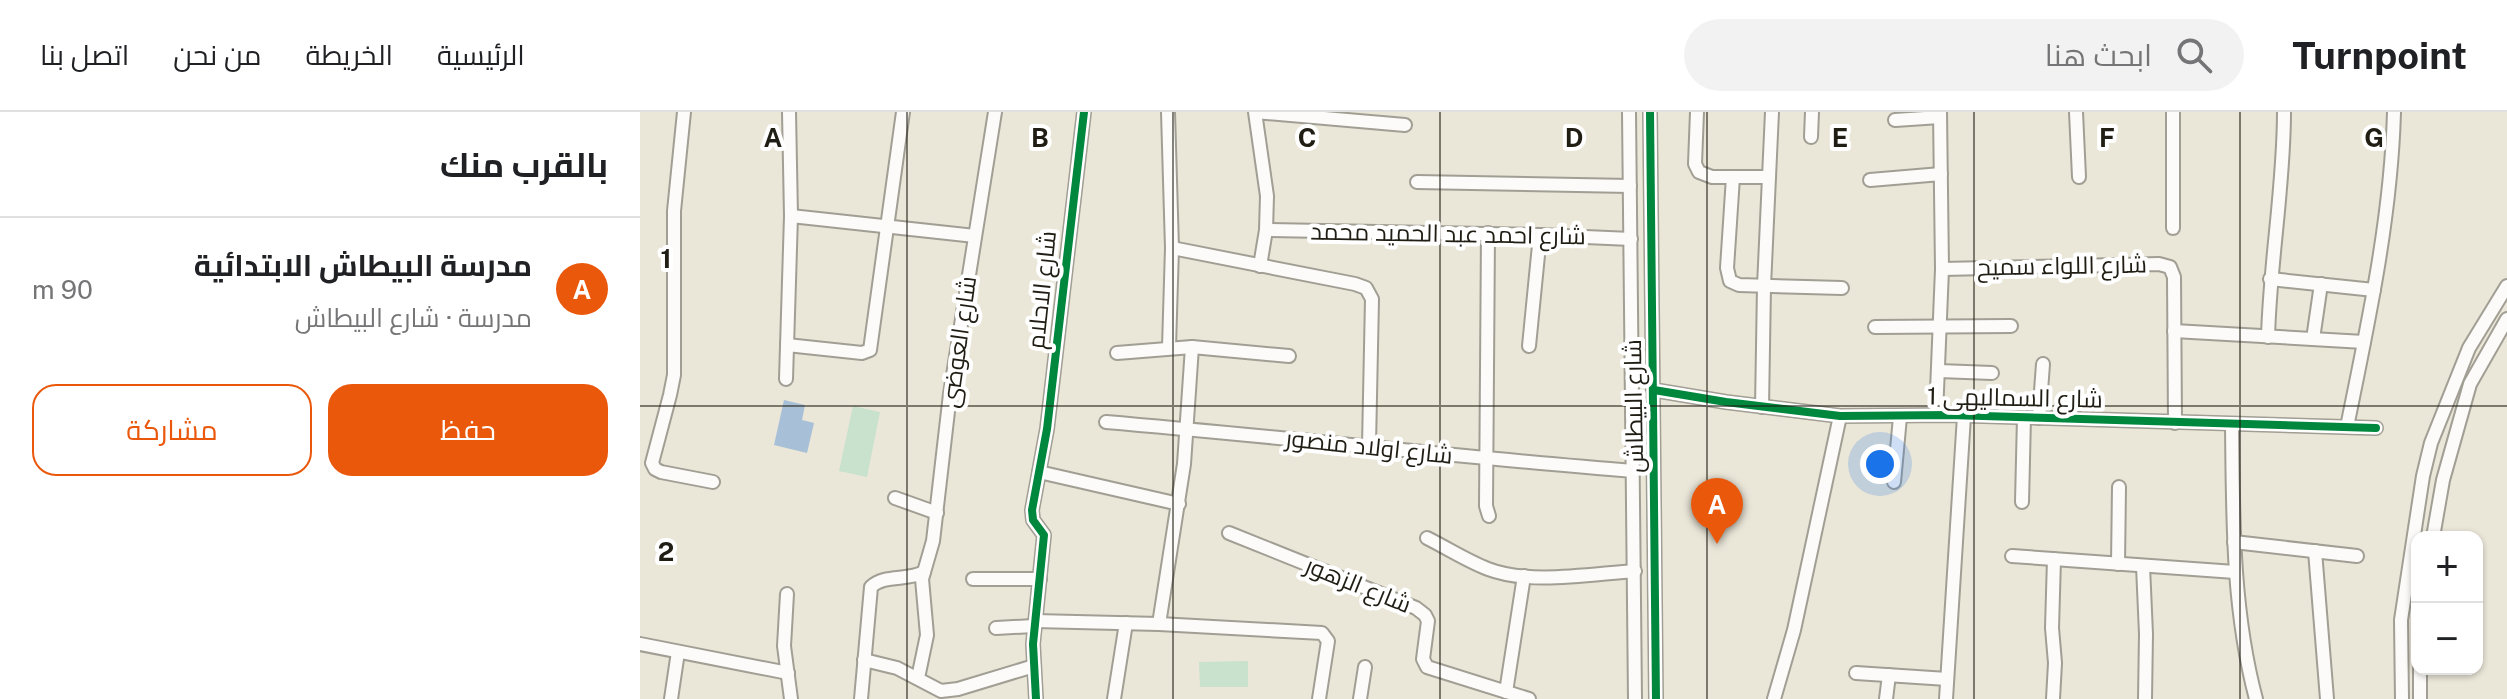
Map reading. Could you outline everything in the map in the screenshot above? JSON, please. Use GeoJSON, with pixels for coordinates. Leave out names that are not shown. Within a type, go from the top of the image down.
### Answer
{"type":"FeatureCollection","features":[{"type":"Feature","properties":{"kind":"street"},"geometry":{"type":"LineString","coordinates":[[684,112],[674,211],[674,375],[652,463],[661,472],[713,482]]}},
{"type":"Feature","properties":{"kind":"street"},"geometry":{"type":"LineString","coordinates":[[786,379],[791,216],[789,112]]}},
{"type":"Feature","properties":{"kind":"street"},"geometry":{"type":"LineString","coordinates":[[787,345],[862,353],[869,352],[871,348],[903,112]]}},
{"type":"Feature","properties":{"kind":"street","name":"شارع العوضى"},"geometry":{"type":"LineString","coordinates":[[918,678],[927,635],[922,587],[924,572],[937,513],[950,394],[995,112]]}},
{"type":"Feature","properties":{"kind":"street","name":"شارع الاحلام"},"geometry":{"type":"LineString","coordinates":[[1039,472],[1047,429],[1084,112]]}},
{"type":"Feature","properties":{"kind":"street"},"geometry":{"type":"LineString","coordinates":[[1168,112],[1172,248],[1169,347]]}},
{"type":"Feature","properties":{"kind":"street"},"geometry":{"type":"LineString","coordinates":[[1260,266],[1267,196],[1255,112],[1371,117],[1405,125]]}},
{"type":"Feature","properties":{"kind":"street","name":"شارع البيطاش"},"geometry":{"type":"LineString","coordinates":[[1629,112],[1635,699]]}},
{"type":"Feature","properties":{"kind":"street","name":"شارع البيطاش"},"geometry":{"type":"LineString","coordinates":[[1650,112],[1656,699]]}},
{"type":"Feature","properties":{"kind":"street"},"geometry":{"type":"LineString","coordinates":[[1697,112],[1697,169],[1708,176],[1769,177]]}},
{"type":"Feature","properties":{"kind":"street"},"geometry":{"type":"LineString","coordinates":[[1762,407],[1772,112]]}},
{"type":"Feature","properties":{"kind":"street"},"geometry":{"type":"LineString","coordinates":[[1811,137],[1812,112]]}},
{"type":"Feature","properties":{"kind":"street"},"geometry":{"type":"LineString","coordinates":[[2076,112],[2079,177]]}},
{"type":"Feature","properties":{"kind":"street"},"geometry":{"type":"LineString","coordinates":[[2173,112],[2173,228]]}},
{"type":"Feature","properties":{"kind":"street"},"geometry":{"type":"LineString","coordinates":[[2268,337],[2284,112]]}},
{"type":"Feature","properties":{"kind":"street"},"geometry":{"type":"LineString","coordinates":[[2347,427],[2387,207],[2394,112]]}},
{"type":"Feature","properties":{"kind":"street"},"geometry":{"type":"LineString","coordinates":[[1895,120],[1940,115],[1942,269],[1936,415]]}},
{"type":"Feature","properties":{"kind":"street"},"geometry":{"type":"LineString","coordinates":[[1870,180],[1941,174]]}},
{"type":"Feature","properties":{"kind":"street"},"geometry":{"type":"LineString","coordinates":[[1733,177],[1727,275],[1730,281],[1764,286],[1842,288]]}},
{"type":"Feature","properties":{"kind":"street"},"geometry":{"type":"LineString","coordinates":[[1417,182],[1630,186]]}},
{"type":"Feature","properties":{"kind":"street"},"geometry":{"type":"LineString","coordinates":[[791,216],[975,236]]}},
{"type":"Feature","properties":{"kind":"street","name":"شارع احمد عبد الحميد محمد"},"geometry":{"type":"LineString","coordinates":[[1266,230],[1488,233],[1631,239]]}},
{"type":"Feature","properties":{"kind":"street"},"geometry":{"type":"LineString","coordinates":[[1488,233],[1486,510],[1489,516]]}},
{"type":"Feature","properties":{"kind":"street"},"geometry":{"type":"LineString","coordinates":[[1529,346],[1540,235]]}},
{"type":"Feature","properties":{"kind":"street"},"geometry":{"type":"LineString","coordinates":[[1172,248],[1366,288],[1372,299],[1369,445]]}},
{"type":"Feature","properties":{"kind":"street"},"geometry":{"type":"LineString","coordinates":[[1631,255],[1652,256]]}},
{"type":"Feature","properties":{"kind":"street","name":"شارع اللواء سميح"},"geometry":{"type":"LineString","coordinates":[[1942,269],[2163,264],[2170,267],[2173,274],[2175,423]]}},
{"type":"Feature","properties":{"kind":"street"},"geometry":{"type":"LineString","coordinates":[[2270,279],[2374,290]]}},
{"type":"Feature","properties":{"kind":"street"},"geometry":{"type":"LineString","coordinates":[[2313,339],[2321,284]]}},
{"type":"Feature","properties":{"kind":"street"},"geometry":{"type":"LineString","coordinates":[[2402,699],[2401,620],[2428,454],[2469,348],[2507,286]]}},
{"type":"Feature","properties":{"kind":"street"},"geometry":{"type":"LineString","coordinates":[[2434,531],[2443,480],[2470,384],[2507,319]]}},
{"type":"Feature","properties":{"kind":"street"},"geometry":{"type":"LineString","coordinates":[[1875,327],[2011,326]]}},
{"type":"Feature","properties":{"kind":"street"},"geometry":{"type":"LineString","coordinates":[[2174,331],[2364,342]]}},
{"type":"Feature","properties":{"kind":"street"},"geometry":{"type":"LineString","coordinates":[[1159,624],[1188,429],[1192,347]]}},
{"type":"Feature","properties":{"kind":"street"},"geometry":{"type":"LineString","coordinates":[[1117,353],[1192,347],[1289,356]]}},
{"type":"Feature","properties":{"kind":"street"},"geometry":{"type":"LineString","coordinates":[[2039,418],[2043,364]]}},
{"type":"Feature","properties":{"kind":"street"},"geometry":{"type":"LineString","coordinates":[[1939,371],[1992,373]]}},
{"type":"Feature","properties":{"kind":"street","name":"شارع السماليهى 1"},"geometry":{"type":"LineString","coordinates":[[1654,390],[1840,416],[1936,415],[2376,428]]}},
{"type":"Feature","properties":{"kind":"street"},"geometry":{"type":"LineString","coordinates":[[1774,699],[1794,630],[1840,416]]}},
{"type":"Feature","properties":{"kind":"street"},"geometry":{"type":"LineString","coordinates":[[1946,699],[1964,416]]}},
{"type":"Feature","properties":{"kind":"street"},"geometry":{"type":"LineString","coordinates":[[1894,482],[1900,417]]}},
{"type":"Feature","properties":{"kind":"street"},"geometry":{"type":"LineString","coordinates":[[2022,502],[2024,417]]}},
{"type":"Feature","properties":{"kind":"street","name":"شارع اولاد منصور"},"geometry":{"type":"LineString","coordinates":[[1106,422],[1633,471]]}},
{"type":"Feature","properties":{"kind":"street"},"geometry":{"type":"LineString","coordinates":[[2232,424],[2235,572],[2243,645],[2256,699]]}},
{"type":"Feature","properties":{"kind":"street"},"geometry":{"type":"LineString","coordinates":[[1036,699],[1034,623],[1044,535],[1033,520],[1032,510],[1039,472],[1179,504]]}},
{"type":"Feature","properties":{"kind":"street"},"geometry":{"type":"LineString","coordinates":[[2118,564],[2119,487]]}},
{"type":"Feature","properties":{"kind":"street"},"geometry":{"type":"LineString","coordinates":[[895,498],[937,513]]}},
{"type":"Feature","properties":{"kind":"street","name":"شارع الزهور"},"geometry":{"type":"LineString","coordinates":[[1229,533],[1416,608],[1428,621],[1423,659],[1427,667],[1529,699]]}},
{"type":"Feature","properties":{"kind":"street"},"geometry":{"type":"LineString","coordinates":[[1427,538],[1489,570],[1524,576],[1635,571]]}},
{"type":"Feature","properties":{"kind":"street"},"geometry":{"type":"LineString","coordinates":[[2234,542],[2357,556]]}},
{"type":"Feature","properties":{"kind":"street"},"geometry":{"type":"LineString","coordinates":[[2315,551],[2327,699]]}},
{"type":"Feature","properties":{"kind":"street"},"geometry":{"type":"LineString","coordinates":[[2012,556],[2235,572]]}},
{"type":"Feature","properties":{"kind":"street"},"geometry":{"type":"LineString","coordinates":[[2053,699],[2054,559]]}},
{"type":"Feature","properties":{"kind":"street"},"geometry":{"type":"LineString","coordinates":[[2143,566],[2145,699]]}},
{"type":"Feature","properties":{"kind":"street"},"geometry":{"type":"LineString","coordinates":[[861,699],[871,587],[877,581],[924,572]]}},
{"type":"Feature","properties":{"kind":"street"},"geometry":{"type":"LineString","coordinates":[[1506,692],[1524,576]]}},
{"type":"Feature","properties":{"kind":"street"},"geometry":{"type":"LineString","coordinates":[[973,579],[1040,579]]}},
{"type":"Feature","properties":{"kind":"street"},"geometry":{"type":"LineString","coordinates":[[787,594],[784,646],[791,699]]}},
{"type":"Feature","properties":{"kind":"street"},"geometry":{"type":"LineString","coordinates":[[996,628],[1034,623],[1126,623],[1322,633],[1327,638],[1319,699]]}},
{"type":"Feature","properties":{"kind":"street"},"geometry":{"type":"LineString","coordinates":[[1114,699],[1126,623]]}},
{"type":"Feature","properties":{"kind":"street"},"geometry":{"type":"LineString","coordinates":[[640,644],[788,673]]}},
{"type":"Feature","properties":{"kind":"street"},"geometry":{"type":"LineString","coordinates":[[671,699],[678,652]]}},
{"type":"Feature","properties":{"kind":"street"},"geometry":{"type":"LineString","coordinates":[[864,660],[897,668],[918,678],[933,694],[1034,666]]}},
{"type":"Feature","properties":{"kind":"street"},"geometry":{"type":"LineString","coordinates":[[1360,699],[1365,667]]}},
{"type":"Feature","properties":{"kind":"street"},"geometry":{"type":"LineString","coordinates":[[1856,673],[1947,679]]}},
{"type":"Feature","properties":{"kind":"street"},"geometry":{"type":"LineString","coordinates":[[1886,699],[1889,675]]}},
{"type":"Feature","properties":{"kind":"street"},"geometry":{"type":"LineString","coordinates":[[2420,675],[2420,699]]}},
{"type":"Feature","properties":{"kind":"green space"},"geometry":{"type":"Polygon","coordinates":[[[853,406],[880,412],[867,477],[839,471],[853,406]]]}},
{"type":"Feature","properties":{"kind":"green space"},"geometry":{"type":"Polygon","coordinates":[[[1248,661],[1248,687],[1200,687],[1199,662],[1248,661]]]}},
{"type":"Feature","properties":{"kind":"water"},"geometry":{"type":"Polygon","coordinates":[[[784,400],[805,405],[802,420],[814,423],[807,453],[774,445],[784,400]]]}},
{"type":"Feature","properties":{"kind":"cycle path"},"geometry":{"type":"LineString","coordinates":[[1036,699],[1033,644],[1044,535],[1033,520],[1032,510],[1047,429],[1084,112]]}},
{"type":"Feature","properties":{"kind":"cycle path"},"geometry":{"type":"LineString","coordinates":[[1650,112],[1656,699]]}},
{"type":"Feature","properties":{"kind":"cycle path"},"geometry":{"type":"LineString","coordinates":[[1654,390],[1840,416],[1949,415],[2376,428]]}},
{"type":"Feature","properties":{"kind":"place","name":"مدرسة البيطاش الابتدائية"},"geometry":{"type":"Point","coordinates":[1717,544]}}]}
